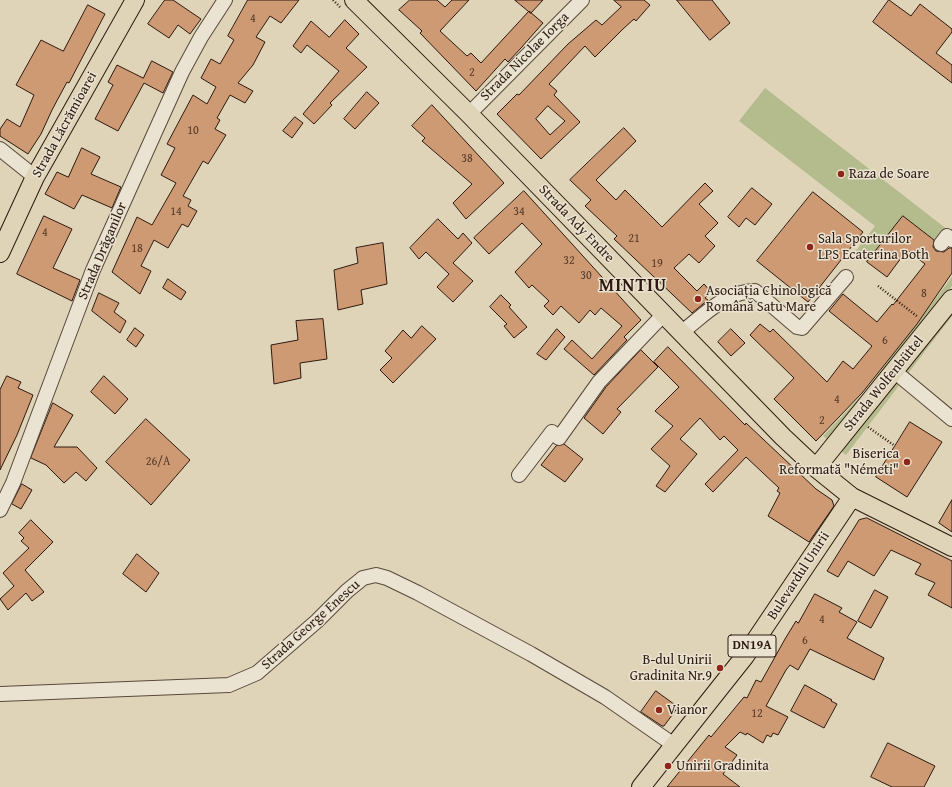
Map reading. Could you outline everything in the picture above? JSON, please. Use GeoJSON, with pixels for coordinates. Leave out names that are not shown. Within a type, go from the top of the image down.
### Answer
{"type":"FeatureCollection","features":[{"type":"Feature","properties":{"kind":"main road","name":"Strada Lăcrămioarei"},"geometry":{"type":"LineString","coordinates":[[0,253],[35,177],[135,0]]}},
{"type":"Feature","properties":{"kind":"main road","name":"Strada Ady Endre"},"geometry":{"type":"LineString","coordinates":[[354,0],[469,114],[783,437],[816,468],[852,496],[952,548]]}},
{"type":"Feature","properties":{"kind":"main road","name":"Strada Wolfenbüttel"},"geometry":{"type":"LineString","coordinates":[[816,468],[952,299]]}},
{"type":"Feature","properties":{"kind":"main road","name":"Bulevardul Unirii"},"geometry":{"type":"LineString","coordinates":[[641,787],[745,656],[852,496]]}},
{"type":"Feature","properties":{"kind":"street","name":"Strada Drăganilor"},"geometry":{"type":"LineString","coordinates":[[0,510],[13,483],[93,270],[182,72],[201,37],[225,0]]}},
{"type":"Feature","properties":{"kind":"street","name":"Strada Nicolae Iorga"},"geometry":{"type":"LineString","coordinates":[[469,114],[582,0]]}},
{"type":"Feature","properties":{"kind":"street"},"geometry":{"type":"LineString","coordinates":[[0,149],[35,177]]}},
{"type":"Feature","properties":{"kind":"street"},"geometry":{"type":"LineString","coordinates":[[682,332],[725,299],[745,291],[755,291],[798,327],[802,328],[846,277]]}},
{"type":"Feature","properties":{"kind":"street"},"geometry":{"type":"LineString","coordinates":[[519,475],[552,432],[559,438],[599,382],[664,314]]}},
{"type":"Feature","properties":{"kind":"street"},"geometry":{"type":"LineString","coordinates":[[894,371],[952,419]]}},
{"type":"Feature","properties":{"kind":"street","name":"Strada George Enescu"},"geometry":{"type":"LineString","coordinates":[[0,694],[196,688],[236,683],[257,673],[364,578],[376,575],[387,578],[418,593],[538,658],[605,697],[674,745]]}},
{"type":"Feature","properties":{"kind":"path"},"geometry":{"type":"LineString","coordinates":[[878,286],[930,327]]}},
{"type":"Feature","properties":{"kind":"path"},"geometry":{"type":"LineString","coordinates":[[856,419],[895,446]]}},
{"type":"Feature","properties":{"kind":"green space","name":"Raza de Soare"},"geometry":{"type":"Polygon","coordinates":[[[765,88],[948,230],[938,243],[903,216],[867,262],[855,252],[875,226],[739,121],[765,88]]]}},
{"type":"Feature","properties":{"kind":"green space"},"geometry":{"type":"Polygon","coordinates":[[[952,277],[952,286],[866,396],[828,440],[823,436],[863,394],[952,277]]]}},
{"type":"Feature","properties":{"kind":"green space"},"geometry":{"type":"Polygon","coordinates":[[[952,307],[952,316],[846,455],[841,451],[952,307]]]}},
{"type":"Feature","properties":{"kind":"building"},"geometry":{"type":"Polygon","coordinates":[[[165,0],[173,0],[201,19],[190,34],[178,25],[169,38],[148,24],[165,0]]]}},
{"type":"Feature","properties":{"kind":"building"},"geometry":{"type":"Polygon","coordinates":[[[248,0],[299,0],[281,23],[270,16],[256,37],[265,42],[253,65],[238,83],[253,91],[245,103],[230,95],[217,118],[220,120],[215,129],[226,135],[208,164],[203,161],[183,196],[191,200],[188,206],[197,211],[188,227],[182,224],[168,248],[154,240],[141,266],[151,271],[140,294],[112,272],[137,217],[152,225],[176,183],[161,175],[175,148],[167,144],[193,95],[207,104],[216,87],[201,78],[211,59],[220,64],[234,40],[228,36],[248,0]]]}},
{"type":"Feature","properties":{"kind":"building"},"geometry":{"type":"Polygon","coordinates":[[[410,0],[437,0],[445,7],[452,0],[469,0],[440,31],[467,56],[471,53],[481,63],[529,11],[543,23],[508,62],[505,59],[476,91],[420,33],[422,31],[399,10],[410,0]]]}},
{"type":"Feature","properties":{"kind":"building"},"geometry":{"type":"Polygon","coordinates":[[[515,0],[543,0],[531,13],[515,0]]]}},
{"type":"Feature","properties":{"kind":"building"},"geometry":{"type":"Polygon","coordinates":[[[614,0],[644,0],[650,5],[636,21],[634,19],[595,57],[585,46],[549,84],[557,91],[554,95],[580,122],[541,159],[497,114],[517,94],[519,95],[568,44],[596,20],[602,25],[621,7],[614,0]],[[548,106],[536,119],[550,135],[565,121],[548,106]]]}},
{"type":"Feature","properties":{"kind":"building"},"geometry":{"type":"Polygon","coordinates":[[[677,0],[712,0],[730,23],[710,40],[677,0]]]}},
{"type":"Feature","properties":{"kind":"building"},"geometry":{"type":"Polygon","coordinates":[[[889,0],[911,16],[920,4],[952,29],[952,32],[936,53],[952,65],[952,83],[873,22],[889,0]]]}},
{"type":"Feature","properties":{"kind":"building"},"geometry":{"type":"Polygon","coordinates":[[[88,5],[105,14],[69,83],[67,82],[52,110],[41,134],[28,154],[0,136],[0,129],[7,119],[20,127],[34,95],[16,85],[41,40],[63,51],[88,5]]]}},
{"type":"Feature","properties":{"kind":"building"},"geometry":{"type":"Polygon","coordinates":[[[345,20],[359,34],[346,48],[367,67],[330,103],[332,105],[314,124],[303,114],[339,71],[307,45],[301,53],[293,46],[311,21],[329,37],[345,20]]]}},
{"type":"Feature","properties":{"kind":"building"},"geometry":{"type":"Polygon","coordinates":[[[152,61],[173,72],[163,93],[144,83],[118,131],[95,119],[113,85],[108,82],[117,65],[143,78],[152,61]]]}},
{"type":"Feature","properties":{"kind":"building"},"geometry":{"type":"Polygon","coordinates":[[[367,92],[379,103],[355,129],[344,119],[367,92]]]}},
{"type":"Feature","properties":{"kind":"building"},"geometry":{"type":"Polygon","coordinates":[[[432,105],[504,183],[466,219],[453,203],[472,184],[422,141],[425,138],[412,126],[432,105]]]}},
{"type":"Feature","properties":{"kind":"building"},"geometry":{"type":"Polygon","coordinates":[[[295,117],[303,123],[292,138],[283,131],[295,117]]]}},
{"type":"Feature","properties":{"kind":"building"},"geometry":{"type":"Polygon","coordinates":[[[624,128],[636,141],[596,180],[616,200],[625,190],[662,227],[705,183],[713,191],[699,204],[718,223],[705,236],[715,246],[699,263],[689,254],[674,268],[697,291],[704,284],[711,292],[705,298],[708,300],[692,313],[614,239],[617,236],[585,206],[591,200],[570,180],[624,128]]]}},
{"type":"Feature","properties":{"kind":"building"},"geometry":{"type":"Polygon","coordinates":[[[82,148],[100,157],[91,174],[121,187],[112,208],[82,195],[74,209],[45,194],[57,172],[68,177],[82,148]]]}},
{"type":"Feature","properties":{"kind":"building"},"geometry":{"type":"Polygon","coordinates":[[[752,188],[772,204],[755,225],[746,218],[739,227],[728,217],[752,188]]]}},
{"type":"Feature","properties":{"kind":"building"},"geometry":{"type":"Polygon","coordinates":[[[524,191],[641,320],[624,337],[627,340],[594,375],[564,349],[572,340],[592,359],[622,326],[601,308],[595,315],[590,310],[579,323],[561,306],[553,315],[544,306],[549,301],[532,285],[529,288],[515,272],[542,244],[522,223],[489,254],[474,238],[524,191]]]}},
{"type":"Feature","properties":{"kind":"building","name":"Sala Sporturilor LPS Ecaterina Both"},"geometry":{"type":"Polygon","coordinates":[[[813,192],[863,232],[808,302],[757,261],[813,192]]]}},
{"type":"Feature","properties":{"kind":"building"},"geometry":{"type":"Polygon","coordinates":[[[44,216],[72,229],[53,268],[80,280],[72,301],[17,274],[44,216]]]}},
{"type":"Feature","properties":{"kind":"building"},"geometry":{"type":"Polygon","coordinates":[[[903,216],[934,240],[933,247],[936,251],[944,252],[949,248],[952,248],[952,273],[917,324],[862,393],[816,441],[774,399],[794,378],[750,335],[760,324],[770,332],[773,329],[827,382],[843,361],[853,369],[872,346],[829,311],[843,294],[877,322],[892,304],[893,305],[925,264],[907,250],[887,277],[867,262],[903,216]]]}},
{"type":"Feature","properties":{"kind":"building"},"geometry":{"type":"Polygon","coordinates":[[[438,219],[458,239],[463,233],[472,243],[453,263],[473,281],[453,302],[437,287],[449,274],[426,252],[419,259],[410,248],[438,219]]]}},
{"type":"Feature","properties":{"kind":"building"},"geometry":{"type":"Polygon","coordinates":[[[383,243],[387,284],[361,290],[363,304],[338,310],[334,270],[358,263],[356,248],[383,243]]]}},
{"type":"Feature","properties":{"kind":"building"},"geometry":{"type":"Polygon","coordinates":[[[168,279],[186,292],[181,300],[163,288],[168,279]]]}},
{"type":"Feature","properties":{"kind":"building"},"geometry":{"type":"Polygon","coordinates":[[[99,293],[119,303],[114,312],[126,321],[120,333],[92,311],[99,293]]]}},
{"type":"Feature","properties":{"kind":"building"},"geometry":{"type":"Polygon","coordinates":[[[501,295],[511,305],[509,307],[527,327],[514,338],[504,326],[507,324],[490,307],[501,295]]]}},
{"type":"Feature","properties":{"kind":"building"},"geometry":{"type":"Polygon","coordinates":[[[323,319],[327,359],[300,363],[301,378],[274,384],[271,345],[298,340],[296,321],[323,319]]]}},
{"type":"Feature","properties":{"kind":"building"},"geometry":{"type":"Polygon","coordinates":[[[422,326],[436,339],[393,383],[380,370],[392,358],[385,351],[403,330],[411,338],[422,326]]]}},
{"type":"Feature","properties":{"kind":"building"},"geometry":{"type":"Polygon","coordinates":[[[135,328],[144,335],[136,347],[127,340],[135,328]]]}},
{"type":"Feature","properties":{"kind":"building"},"geometry":{"type":"Polygon","coordinates":[[[557,329],[565,337],[546,360],[537,354],[557,329]]]}},
{"type":"Feature","properties":{"kind":"building"},"geometry":{"type":"Polygon","coordinates":[[[731,329],[745,343],[731,356],[718,342],[731,329]]]}},
{"type":"Feature","properties":{"kind":"building"},"geometry":{"type":"Polygon","coordinates":[[[668,347],[745,425],[746,423],[816,489],[832,500],[834,506],[809,542],[768,516],[780,493],[777,491],[779,488],[746,457],[713,492],[705,484],[738,450],[724,436],[720,440],[700,418],[680,439],[697,454],[665,492],[656,486],[670,466],[651,449],[673,426],[655,411],[679,387],[654,362],[668,347]]]}},
{"type":"Feature","properties":{"kind":"building"},"geometry":{"type":"Polygon","coordinates":[[[641,350],[658,367],[617,409],[621,412],[603,434],[584,418],[606,387],[641,350]]]}},
{"type":"Feature","properties":{"kind":"building"},"geometry":{"type":"Polygon","coordinates":[[[7,376],[21,382],[18,388],[33,395],[17,435],[0,470],[0,390],[7,376]]]}},
{"type":"Feature","properties":{"kind":"building"},"geometry":{"type":"Polygon","coordinates":[[[104,376],[128,399],[115,414],[91,392],[104,376]]]}},
{"type":"Feature","properties":{"kind":"building"},"geometry":{"type":"Polygon","coordinates":[[[53,403],[73,415],[54,447],[77,447],[97,468],[86,481],[76,472],[64,483],[46,465],[31,458],[53,403]]]}},
{"type":"Feature","properties":{"kind":"building"},"geometry":{"type":"Polygon","coordinates":[[[146,419],[190,460],[151,505],[106,462],[146,419]]]}},
{"type":"Feature","properties":{"kind":"building","name":"Biserica Reformată \"Németi\""},"geometry":{"type":"Polygon","coordinates":[[[910,422],[942,442],[907,497],[876,477],[910,422]]]}},
{"type":"Feature","properties":{"kind":"building"},"geometry":{"type":"Polygon","coordinates":[[[564,444],[583,459],[565,482],[541,465],[556,446],[564,444]]]}},
{"type":"Feature","properties":{"kind":"building"},"geometry":{"type":"Polygon","coordinates":[[[22,484],[32,490],[21,509],[12,504],[22,484]]]}},
{"type":"Feature","properties":{"kind":"building"},"geometry":{"type":"Polygon","coordinates":[[[952,500],[952,532],[939,523],[952,500]]]}},
{"type":"Feature","properties":{"kind":"building"},"geometry":{"type":"Polygon","coordinates":[[[867,518],[952,561],[952,608],[928,595],[935,583],[915,574],[921,564],[891,550],[874,576],[848,561],[838,577],[827,571],[859,520],[867,518]]]}},
{"type":"Feature","properties":{"kind":"building"},"geometry":{"type":"Polygon","coordinates":[[[31,520],[53,542],[25,570],[44,592],[32,601],[26,593],[8,610],[0,599],[14,586],[3,573],[29,548],[21,541],[24,538],[19,533],[31,520]]]}},
{"type":"Feature","properties":{"kind":"building"},"geometry":{"type":"Polygon","coordinates":[[[137,554],[159,573],[146,592],[123,574],[137,554]]]}},
{"type":"Feature","properties":{"kind":"building"},"geometry":{"type":"Polygon","coordinates":[[[875,590],[888,597],[871,628],[858,621],[875,590]]]}},
{"type":"Feature","properties":{"kind":"building"},"geometry":{"type":"Polygon","coordinates":[[[815,594],[842,608],[839,612],[857,622],[847,638],[884,658],[874,680],[810,649],[798,670],[790,665],[786,670],[766,706],[788,717],[778,735],[773,733],[771,737],[767,735],[763,743],[747,733],[746,735],[740,732],[725,747],[737,755],[723,774],[740,787],[667,787],[709,735],[711,737],[744,697],[747,698],[756,680],[761,682],[796,621],[798,623],[815,594]]]}},
{"type":"Feature","properties":{"kind":"building"},"geometry":{"type":"Polygon","coordinates":[[[805,685],[837,704],[824,728],[791,711],[805,685]]]}},
{"type":"Feature","properties":{"kind":"building","name":"Vianor"},"geometry":{"type":"Polygon","coordinates":[[[656,691],[678,707],[664,726],[641,712],[656,691]]]}},
{"type":"Feature","properties":{"kind":"building"},"geometry":{"type":"Polygon","coordinates":[[[888,743],[935,766],[924,787],[892,787],[871,777],[888,743]]]}},
{"type":"Feature","properties":{"kind":"place","name":"Raza de Soare"},"geometry":{"type":"Point","coordinates":[841,174]}},
{"type":"Feature","properties":{"kind":"place","name":"Sala Sporturilor LPS Ecaterina Both"},"geometry":{"type":"Point","coordinates":[810,247]}},
{"type":"Feature","properties":{"kind":"place","name":"Asociația Chinologică Română Satu Mare"},"geometry":{"type":"Point","coordinates":[698,299]}},
{"type":"Feature","properties":{"kind":"place","name":"Biserica Reformată \"Németi\""},"geometry":{"type":"Point","coordinates":[907,462]}},
{"type":"Feature","properties":{"kind":"place","name":"B-dul Unirii Gradinita Nr.9"},"geometry":{"type":"Point","coordinates":[720,668]}},
{"type":"Feature","properties":{"kind":"place","name":"Vianor"},"geometry":{"type":"Point","coordinates":[659,710]}},
{"type":"Feature","properties":{"kind":"place","name":"Unirii Gradinita"},"geometry":{"type":"Point","coordinates":[668,766]}},
{"type":"Feature","properties":{"kind":"district","name":"MINTIU"},"geometry":{"type":"Point","coordinates":[633,286]}}]}
